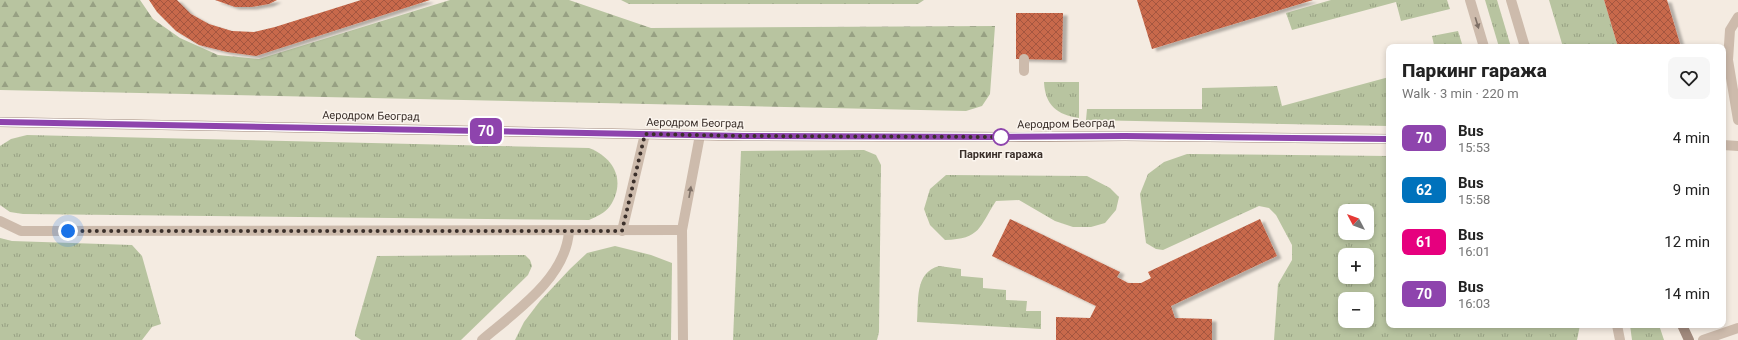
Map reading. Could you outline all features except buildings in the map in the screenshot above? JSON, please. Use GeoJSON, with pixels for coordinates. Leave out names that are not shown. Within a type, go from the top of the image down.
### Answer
{"type":"FeatureCollection","features":[{"type":"Feature","properties":{"kind":"street"},"geometry":{"type":"LineString","coordinates":[[1470,0],[1483,44]]}},
{"type":"Feature","properties":{"kind":"street"},"geometry":{"type":"LineString","coordinates":[[1511,0],[1524,44]]}},
{"type":"Feature","properties":{"kind":"street"},"geometry":{"type":"LineString","coordinates":[[1738,17],[1730,30],[1728,60],[1738,120]]}},
{"type":"Feature","properties":{"kind":"street"},"geometry":{"type":"LineString","coordinates":[[1024,59],[1024,71]]}},
{"type":"Feature","properties":{"kind":"street","name":"Аеродром Београд"},"geometry":{"type":"LineString","coordinates":[[0,122],[700,135],[884,137],[1125,136],[1386,139]]}},
{"type":"Feature","properties":{"kind":"street"},"geometry":{"type":"LineString","coordinates":[[622,231],[645,134]]}},
{"type":"Feature","properties":{"kind":"street"},"geometry":{"type":"LineString","coordinates":[[683,340],[682,230],[700,135]]}},
{"type":"Feature","properties":{"kind":"street"},"geometry":{"type":"LineString","coordinates":[[1726,145],[1738,146]]}},
{"type":"Feature","properties":{"kind":"street"},"geometry":{"type":"LineString","coordinates":[[0,221],[21,231],[682,230]]}},
{"type":"Feature","properties":{"kind":"street"},"geometry":{"type":"LineString","coordinates":[[482,340],[541,289],[553,272],[568,242],[569,231]]}},
{"type":"Feature","properties":{"kind":"street"},"geometry":{"type":"LineString","coordinates":[[1618,328],[1620,340]]}},
{"type":"Feature","properties":{"kind":"street"},"geometry":{"type":"LineString","coordinates":[[1683,328],[1689,340]]}},
{"type":"Feature","properties":{"kind":"street"},"geometry":{"type":"LineString","coordinates":[[1703,340],[1738,328]]}},
{"type":"Feature","properties":{"kind":"green space"},"geometry":{"type":"Polygon","coordinates":[[[0,0],[140,0],[153,19],[180,38],[218,55],[259,59],[450,0],[569,0],[651,28],[995,26],[990,94],[982,106],[966,111],[0,90],[0,0]]]}},
{"type":"Feature","properties":{"kind":"green space"},"geometry":{"type":"Polygon","coordinates":[[[621,0],[924,0],[918,4],[629,4],[621,0]]]}},
{"type":"Feature","properties":{"kind":"green space"},"geometry":{"type":"Polygon","coordinates":[[[1331,0],[1447,0],[1450,9],[1401,21],[1396,2],[1292,30],[1286,13],[1331,0]]]}},
{"type":"Feature","properties":{"kind":"green space"},"geometry":{"type":"Polygon","coordinates":[[[1485,0],[1497,0],[1510,44],[1498,44],[1485,0]]]}},
{"type":"Feature","properties":{"kind":"green space"},"geometry":{"type":"Polygon","coordinates":[[[1549,0],[1604,0],[1617,44],[1562,44],[1549,0]]]}},
{"type":"Feature","properties":{"kind":"green space"},"geometry":{"type":"Polygon","coordinates":[[[1458,31],[1462,44],[1434,44],[1432,36],[1458,31]]]}},
{"type":"Feature","properties":{"kind":"green space"},"geometry":{"type":"Polygon","coordinates":[[[1386,78],[1386,126],[1086,120],[1087,109],[1202,109],[1202,88],[1277,86],[1282,106],[1386,78]]]}},
{"type":"Feature","properties":{"kind":"green space"},"geometry":{"type":"Polygon","coordinates":[[[1044,82],[1079,82],[1079,118],[1071,117],[1054,108],[1047,97],[1044,82]]]}},
{"type":"Feature","properties":{"kind":"green space"},"geometry":{"type":"Polygon","coordinates":[[[27,135],[589,148],[598,152],[611,164],[617,180],[617,188],[615,197],[606,211],[589,220],[23,214],[10,212],[0,205],[0,146],[11,139],[27,135]]]}},
{"type":"Feature","properties":{"kind":"green space"},"geometry":{"type":"Polygon","coordinates":[[[864,150],[876,155],[881,165],[879,332],[877,340],[733,340],[741,151],[864,150]]]}},
{"type":"Feature","properties":{"kind":"green space"},"geometry":{"type":"Polygon","coordinates":[[[1187,154],[1386,156],[1386,328],[1579,328],[1577,340],[1274,340],[1278,284],[1292,260],[1292,245],[1276,215],[1269,208],[1259,206],[1163,250],[1156,249],[1146,243],[1140,194],[1148,174],[1164,162],[1187,154]]]}},
{"type":"Feature","properties":{"kind":"green space"},"geometry":{"type":"Polygon","coordinates":[[[946,175],[1087,176],[1110,188],[1119,197],[1116,210],[1105,223],[1091,227],[1073,227],[1055,221],[1019,200],[996,201],[978,230],[966,237],[945,240],[930,225],[924,209],[930,189],[946,175]]]}},
{"type":"Feature","properties":{"kind":"green space"},"geometry":{"type":"Polygon","coordinates":[[[0,238],[12,241],[132,245],[142,256],[161,324],[152,327],[142,340],[0,340],[0,238]]]}},
{"type":"Feature","properties":{"kind":"green space"},"geometry":{"type":"Polygon","coordinates":[[[615,246],[651,255],[672,263],[671,340],[515,340],[524,322],[540,301],[587,253],[615,246]]]}},
{"type":"Feature","properties":{"kind":"green space"},"geometry":{"type":"Polygon","coordinates":[[[525,255],[530,260],[532,266],[528,275],[461,340],[361,340],[355,336],[377,256],[525,255]]]}},
{"type":"Feature","properties":{"kind":"green space"},"geometry":{"type":"Polygon","coordinates":[[[939,266],[961,269],[961,276],[983,278],[983,288],[1006,290],[1006,300],[1027,301],[1026,311],[1041,311],[1041,329],[917,322],[918,297],[922,281],[925,275],[939,266]]]}},
{"type":"Feature","properties":{"kind":"green space"},"geometry":{"type":"Polygon","coordinates":[[[1630,328],[1660,328],[1664,340],[1632,340],[1630,328]]]}},
{"type":"Feature","properties":{"kind":"bus line","name":"70"},"geometry":{"type":"LineString","coordinates":[[0,122],[744,136],[1125,136],[1386,139]]}},
{"type":"Feature","properties":{"kind":"place","name":"Паркинг гаража"},"geometry":{"type":"Point","coordinates":[1001,137]}},
{"type":"Feature","properties":{"kind":"route"},"geometry":{"type":"LineString","coordinates":[[68,231],[622,231],[645,134],[1001,137]]}}]}
